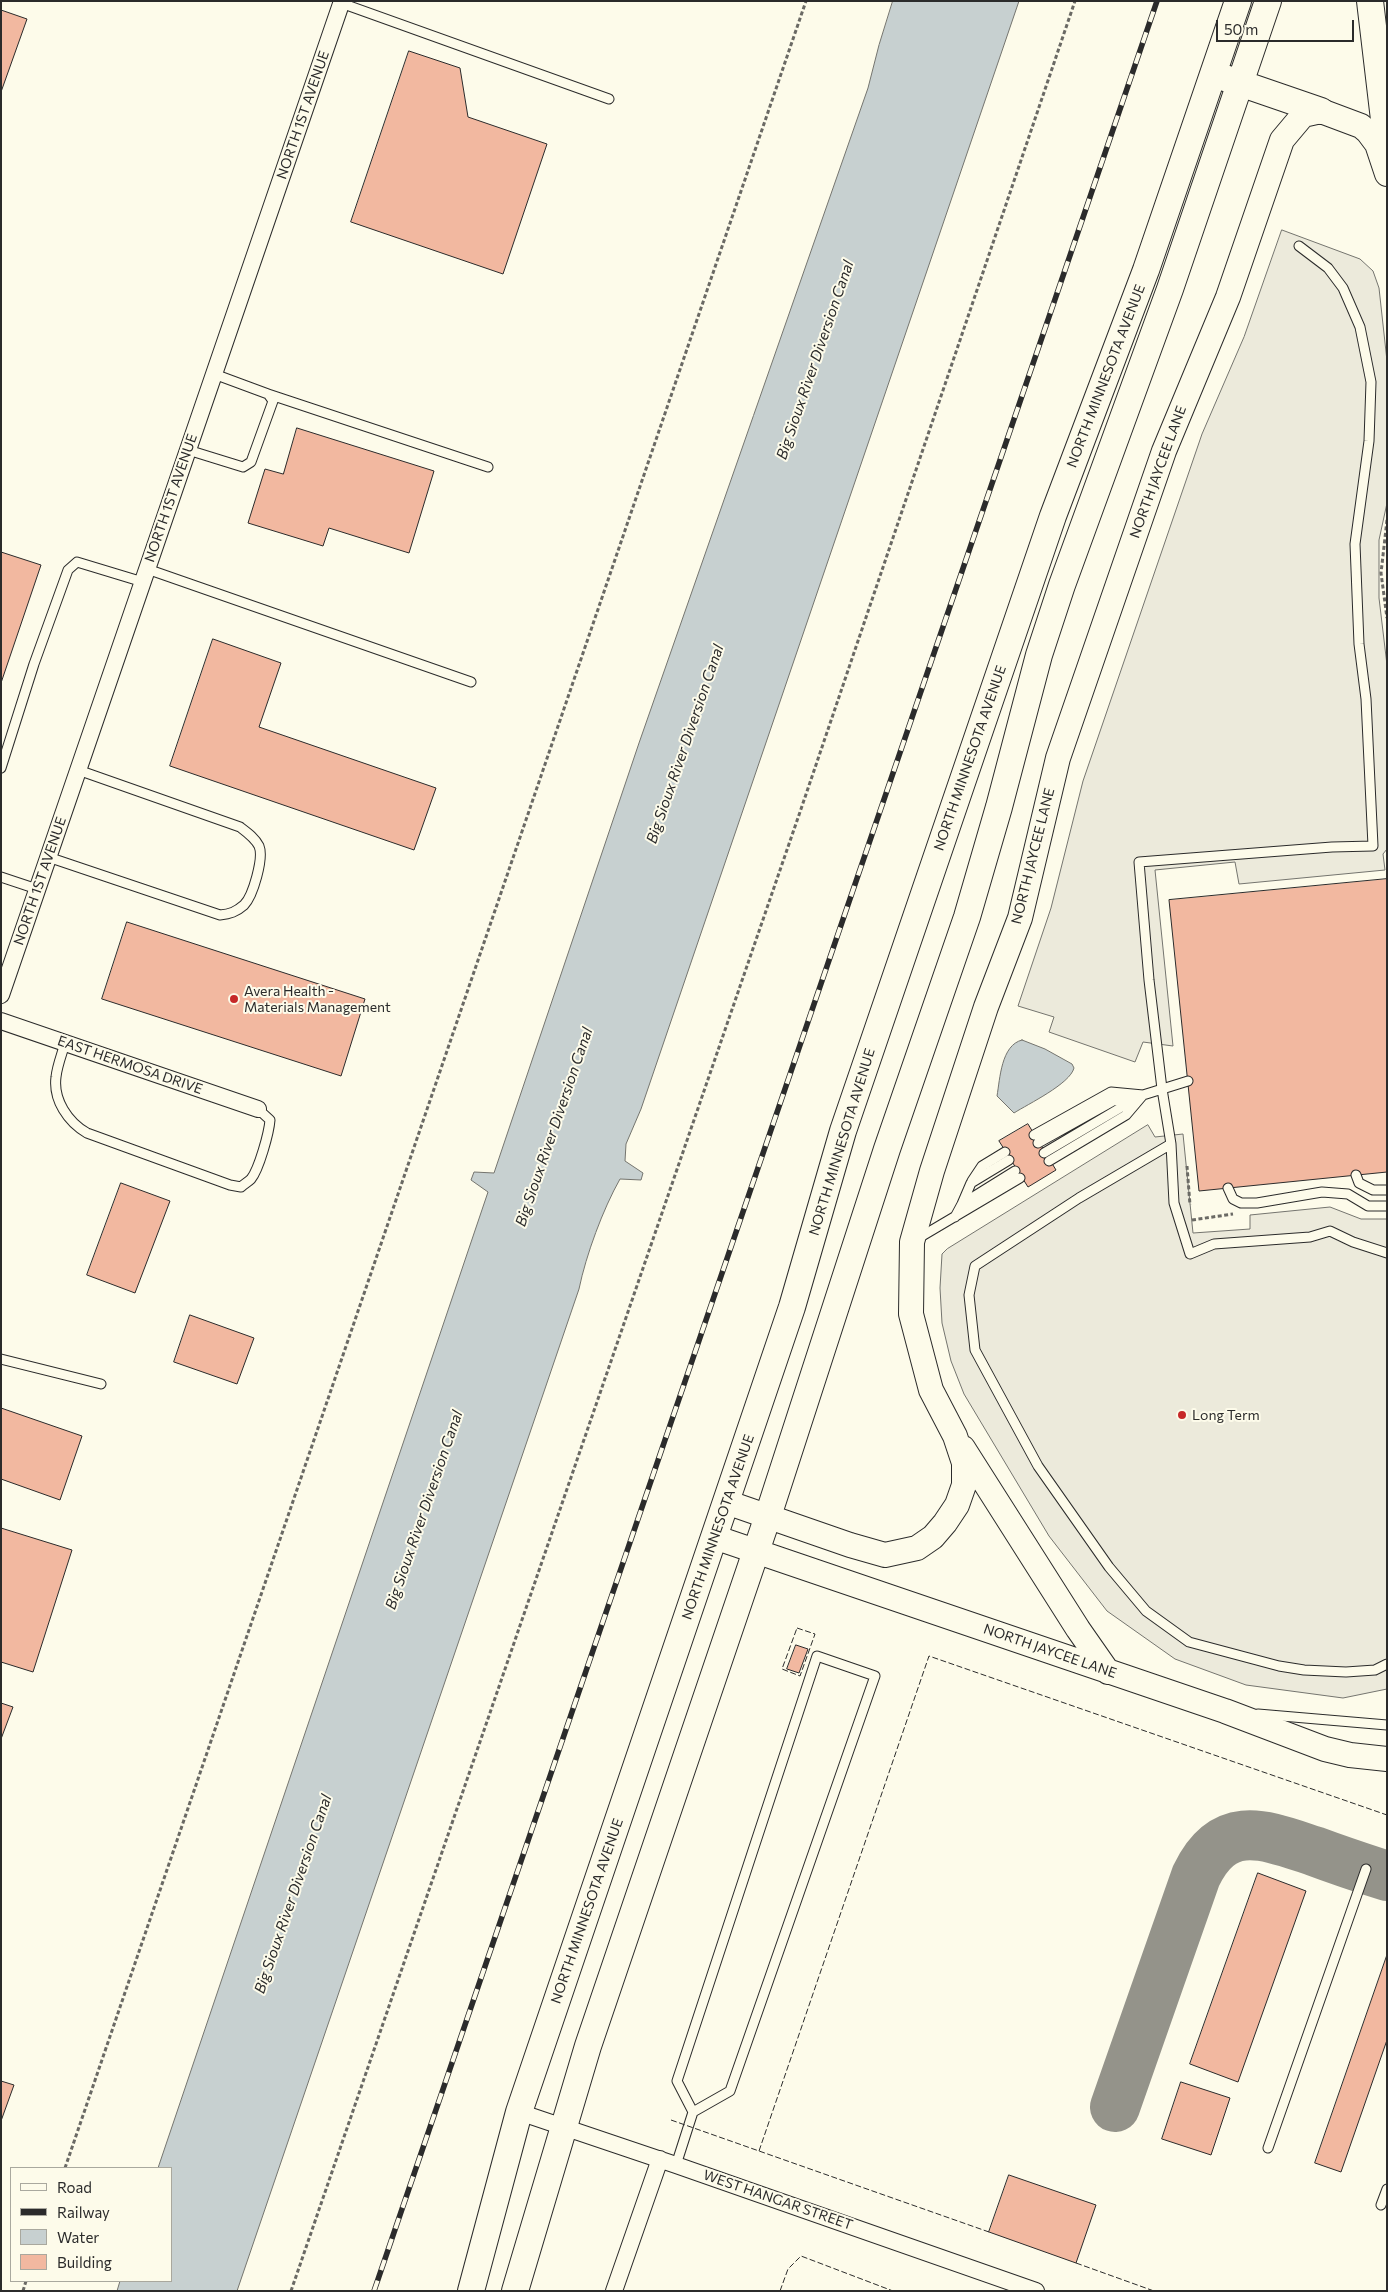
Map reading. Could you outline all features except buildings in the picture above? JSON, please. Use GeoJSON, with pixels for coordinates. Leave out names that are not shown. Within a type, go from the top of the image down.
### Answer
{"type":"FeatureCollection","features":[{"type":"Feature","properties":{"kind":"main road","name":"NORTH MINNESOTA AVENUE"},"geometry":{"type":"LineString","coordinates":[[471,2291],[518,2112],[792,1307],[843,1130],[1053,516],[1146,270],[1238,1]]}},
{"type":"Feature","properties":{"kind":"main road","name":"NORTH MINNESOTA AVENUE"},"geometry":{"type":"LineString","coordinates":[[515,2291],[591,2038],[768,1516],[884,1159],[967,918],[999,807],[1039,655],[1062,585],[1170,289],[1268,1]]}},
{"type":"Feature","properties":{"kind":"main road"},"geometry":{"type":"LineString","coordinates":[[1370,1],[1382,134],[1377,144],[1387,174]]}},
{"type":"Feature","properties":{"kind":"main road"},"geometry":{"type":"LineString","coordinates":[[1213,73],[1382,134]]}},
{"type":"Feature","properties":{"kind":"main road","name":"NORTH JAYCEE LANE"},"geometry":{"type":"LineString","coordinates":[[726,1502],[884,1556],[917,1548],[933,1537],[946,1523],[956,1505],[964,1485],[964,1463],[955,1436],[931,1390],[911,1314],[912,1242],[932,1171],[984,1016],[1020,918],[1058,758],[1164,451],[1228,297],[1282,140],[1303,115],[1321,111]]}},
{"type":"Feature","properties":{"kind":"main road"},"geometry":{"type":"LineString","coordinates":[[955,1436],[1078,1629],[1108,1672]]}},
{"type":"Feature","properties":{"kind":"main road","name":"NORTH JAYCEE LANE"},"geometry":{"type":"LineString","coordinates":[[714,1538],[907,1601],[1225,1711],[1325,1749],[1350,1755],[1387,1759]]}},
{"type":"Feature","properties":{"kind":"street","name":"NORTH 1ST AVENUE"},"geometry":{"type":"LineString","coordinates":[[1,995],[341,2]]}},
{"type":"Feature","properties":{"kind":"street","name":"EAST HERMOSA DRIVE"},"geometry":{"type":"LineString","coordinates":[[1,1021],[258,1109]]}},
{"type":"Feature","properties":{"kind":"street","name":"WEST HANGAR STREET"},"geometry":{"type":"LineString","coordinates":[[518,2112],[668,2162],[1036,2291]]}},
{"type":"Feature","properties":{"kind":"street"},"geometry":{"type":"LineString","coordinates":[[614,2291],[668,2162]]}},
{"type":"Feature","properties":{"kind":"lane"},"geometry":{"type":"LineString","coordinates":[[341,2],[609,99]]}},
{"type":"Feature","properties":{"kind":"lane"},"geometry":{"type":"LineString","coordinates":[[1299,246],[1328,268],[1343,288],[1360,327],[1371,382],[1369,441],[1355,544],[1358,644],[1366,699],[1373,846],[1140,862],[1149,980],[1162,1089],[1171,1144],[1174,1203],[1190,1254],[1214,1244],[1310,1238],[1330,1231],[1353,1242],[1387,1253]]}},
{"type":"Feature","properties":{"kind":"lane"},"geometry":{"type":"LineString","coordinates":[[214,374],[488,468]]}},
{"type":"Feature","properties":{"kind":"lane"},"geometry":{"type":"LineString","coordinates":[[188,450],[243,467],[251,462],[273,401],[268,394]]}},
{"type":"Feature","properties":{"kind":"lane"},"geometry":{"type":"LineString","coordinates":[[1,768],[34,664],[68,570],[77,562],[145,576],[471,682]]}},
{"type":"Feature","properties":{"kind":"lane"},"geometry":{"type":"LineString","coordinates":[[48,858],[220,915],[233,914],[246,903],[252,889],[261,857],[259,847],[252,836],[240,827],[78,770]]}},
{"type":"Feature","properties":{"kind":"lane"},"geometry":{"type":"LineString","coordinates":[[1,878],[37,889]]}},
{"type":"Feature","properties":{"kind":"lane"},"geometry":{"type":"LineString","coordinates":[[65,1043],[56,1078],[57,1092],[64,1112],[76,1126],[112,1142],[230,1185],[241,1186],[252,1178],[258,1164],[270,1120],[266,1114],[258,1109]]}},
{"type":"Feature","properties":{"kind":"lane"},"geometry":{"type":"LineString","coordinates":[[1036,1139],[1113,1101],[1143,1095],[1188,1082]]}},
{"type":"Feature","properties":{"kind":"lane"},"geometry":{"type":"LineString","coordinates":[[1047,1157],[1143,1095]]}},
{"type":"Feature","properties":{"kind":"lane"},"geometry":{"type":"LineString","coordinates":[[1171,1144],[1079,1198],[976,1266],[968,1295],[975,1350],[1038,1466],[1109,1567],[1146,1611],[1189,1642],[1280,1666],[1304,1670],[1346,1672],[1374,1670],[1387,1664]]}},
{"type":"Feature","properties":{"kind":"lane"},"geometry":{"type":"LineString","coordinates":[[954,1218],[971,1183],[1007,1156]]}},
{"type":"Feature","properties":{"kind":"lane"},"geometry":{"type":"LineString","coordinates":[[912,1242],[954,1218],[1018,1175],[962,1204]]}},
{"type":"Feature","properties":{"kind":"lane"},"geometry":{"type":"LineString","coordinates":[[1356,1175],[1360,1183],[1373,1190],[1387,1190]]}},
{"type":"Feature","properties":{"kind":"lane"},"geometry":{"type":"LineString","coordinates":[[1228,1188],[1233,1199],[1241,1203],[1257,1203],[1322,1192],[1348,1194],[1368,1206],[1387,1206]]}},
{"type":"Feature","properties":{"kind":"lane"},"geometry":{"type":"LineString","coordinates":[[1,1359],[101,1384]]}},
{"type":"Feature","properties":{"kind":"lane"},"geometry":{"type":"LineString","coordinates":[[668,2162],[693,2112],[730,2091],[875,1676],[817,1656],[677,2081],[693,2112]]}},
{"type":"Feature","properties":{"kind":"lane"},"geometry":{"type":"LineString","coordinates":[[1225,1711],[1387,1725]]}},
{"type":"Feature","properties":{"kind":"lane"},"geometry":{"type":"LineString","coordinates":[[1268,2148],[1366,1869]]}},
{"type":"Feature","properties":{"kind":"lane"},"geometry":{"type":"LineString","coordinates":[[1381,2205],[1387,2190]]}},
{"type":"Feature","properties":{"kind":"path"},"geometry":{"type":"LineString","coordinates":[[65,2167],[806,1]]}},
{"type":"Feature","properties":{"kind":"path"},"geometry":{"type":"LineString","coordinates":[[291,2291],[803,803],[1075,1]]}},
{"type":"Feature","properties":{"kind":"path"},"geometry":{"type":"LineString","coordinates":[[1387,520],[1381,573],[1387,618]]}},
{"type":"Feature","properties":{"kind":"shaded area"},"geometry":{"type":"Polygon","coordinates":[[[1282,230],[1360,259],[1373,271],[1379,288],[1387,361],[1387,503],[1379,540],[1379,598],[1387,665],[1387,849],[1383,854],[1385,870],[1239,884],[1235,862],[1155,870],[1173,1046],[1143,1042],[1135,1062],[1049,1032],[1054,1017],[1018,1006],[1051,908],[1083,781],[1202,434],[1244,337],[1282,230]]]}},
{"type":"Feature","properties":{"kind":"shaded area","name":"Long Term"},"geometry":{"type":"Polygon","coordinates":[[[1148,1125],[1155,1137],[1183,1134],[1193,1233],[1250,1229],[1250,1215],[1330,1207],[1361,1219],[1387,1219],[1387,1689],[1343,1698],[1246,1685],[1175,1659],[1107,1611],[1049,1536],[964,1394],[951,1361],[942,1323],[940,1288],[942,1254],[947,1249],[1148,1125]]]}},
{"type":"Feature","properties":{"kind":"water","name":"Big Sioux River Diversion Canal"},"geometry":{"type":"Polygon","coordinates":[[[893,1],[1019,1],[641,1109],[626,1144],[625,1161],[643,1173],[641,1180],[620,1179],[607,1204],[596,1232],[579,1289],[237,2291],[117,2291],[120,2282],[172,2282],[172,2167],[158,2167],[488,1192],[471,1180],[474,1172],[494,1173],[639,743],[868,88],[893,1]]]}},
{"type":"Feature","properties":{"kind":"water"},"geometry":{"type":"Polygon","coordinates":[[[1022,1040],[1045,1049],[1072,1064],[1074,1068],[1065,1081],[1057,1087],[1014,1113],[997,1096],[1006,1055],[1015,1043],[1022,1040]]]}},
{"type":"Feature","properties":{"kind":"taxiway"},"geometry":{"type":"LineString","coordinates":[[1115,2107],[1196,1876],[1207,1857],[1219,1845],[1233,1838],[1247,1835],[1263,1836],[1296,1845],[1387,1876]]}},
{"type":"Feature","properties":{"kind":"railway"},"geometry":{"type":"LineString","coordinates":[[374,2291],[1157,1]]}},
{"type":"Feature","properties":{"kind":"fence"},"geometry":{"type":"LineString","coordinates":[[797,1628],[815,1634],[800,1676],[782,1669],[797,1628]]}},
{"type":"Feature","properties":{"kind":"fence"},"geometry":{"type":"LineString","coordinates":[[759,2151],[929,1656],[1387,1815]]}},
{"type":"Feature","properties":{"kind":"fence"},"geometry":{"type":"LineString","coordinates":[[671,2120],[989,2232]]}},
{"type":"Feature","properties":{"kind":"fence"},"geometry":{"type":"LineString","coordinates":[[780,2291],[788,2269],[801,2256],[893,2291]]}},
{"type":"Feature","properties":{"kind":"fence"},"geometry":{"type":"LineString","coordinates":[[1076,2263],[1154,2291]]}},
{"type":"Feature","properties":{"kind":"place","name":"Avera Health - Materials Management"},"geometry":{"type":"Point","coordinates":[234,999]}},
{"type":"Feature","properties":{"kind":"place","name":"Long Term"},"geometry":{"type":"Point","coordinates":[1182,1415]}}]}
